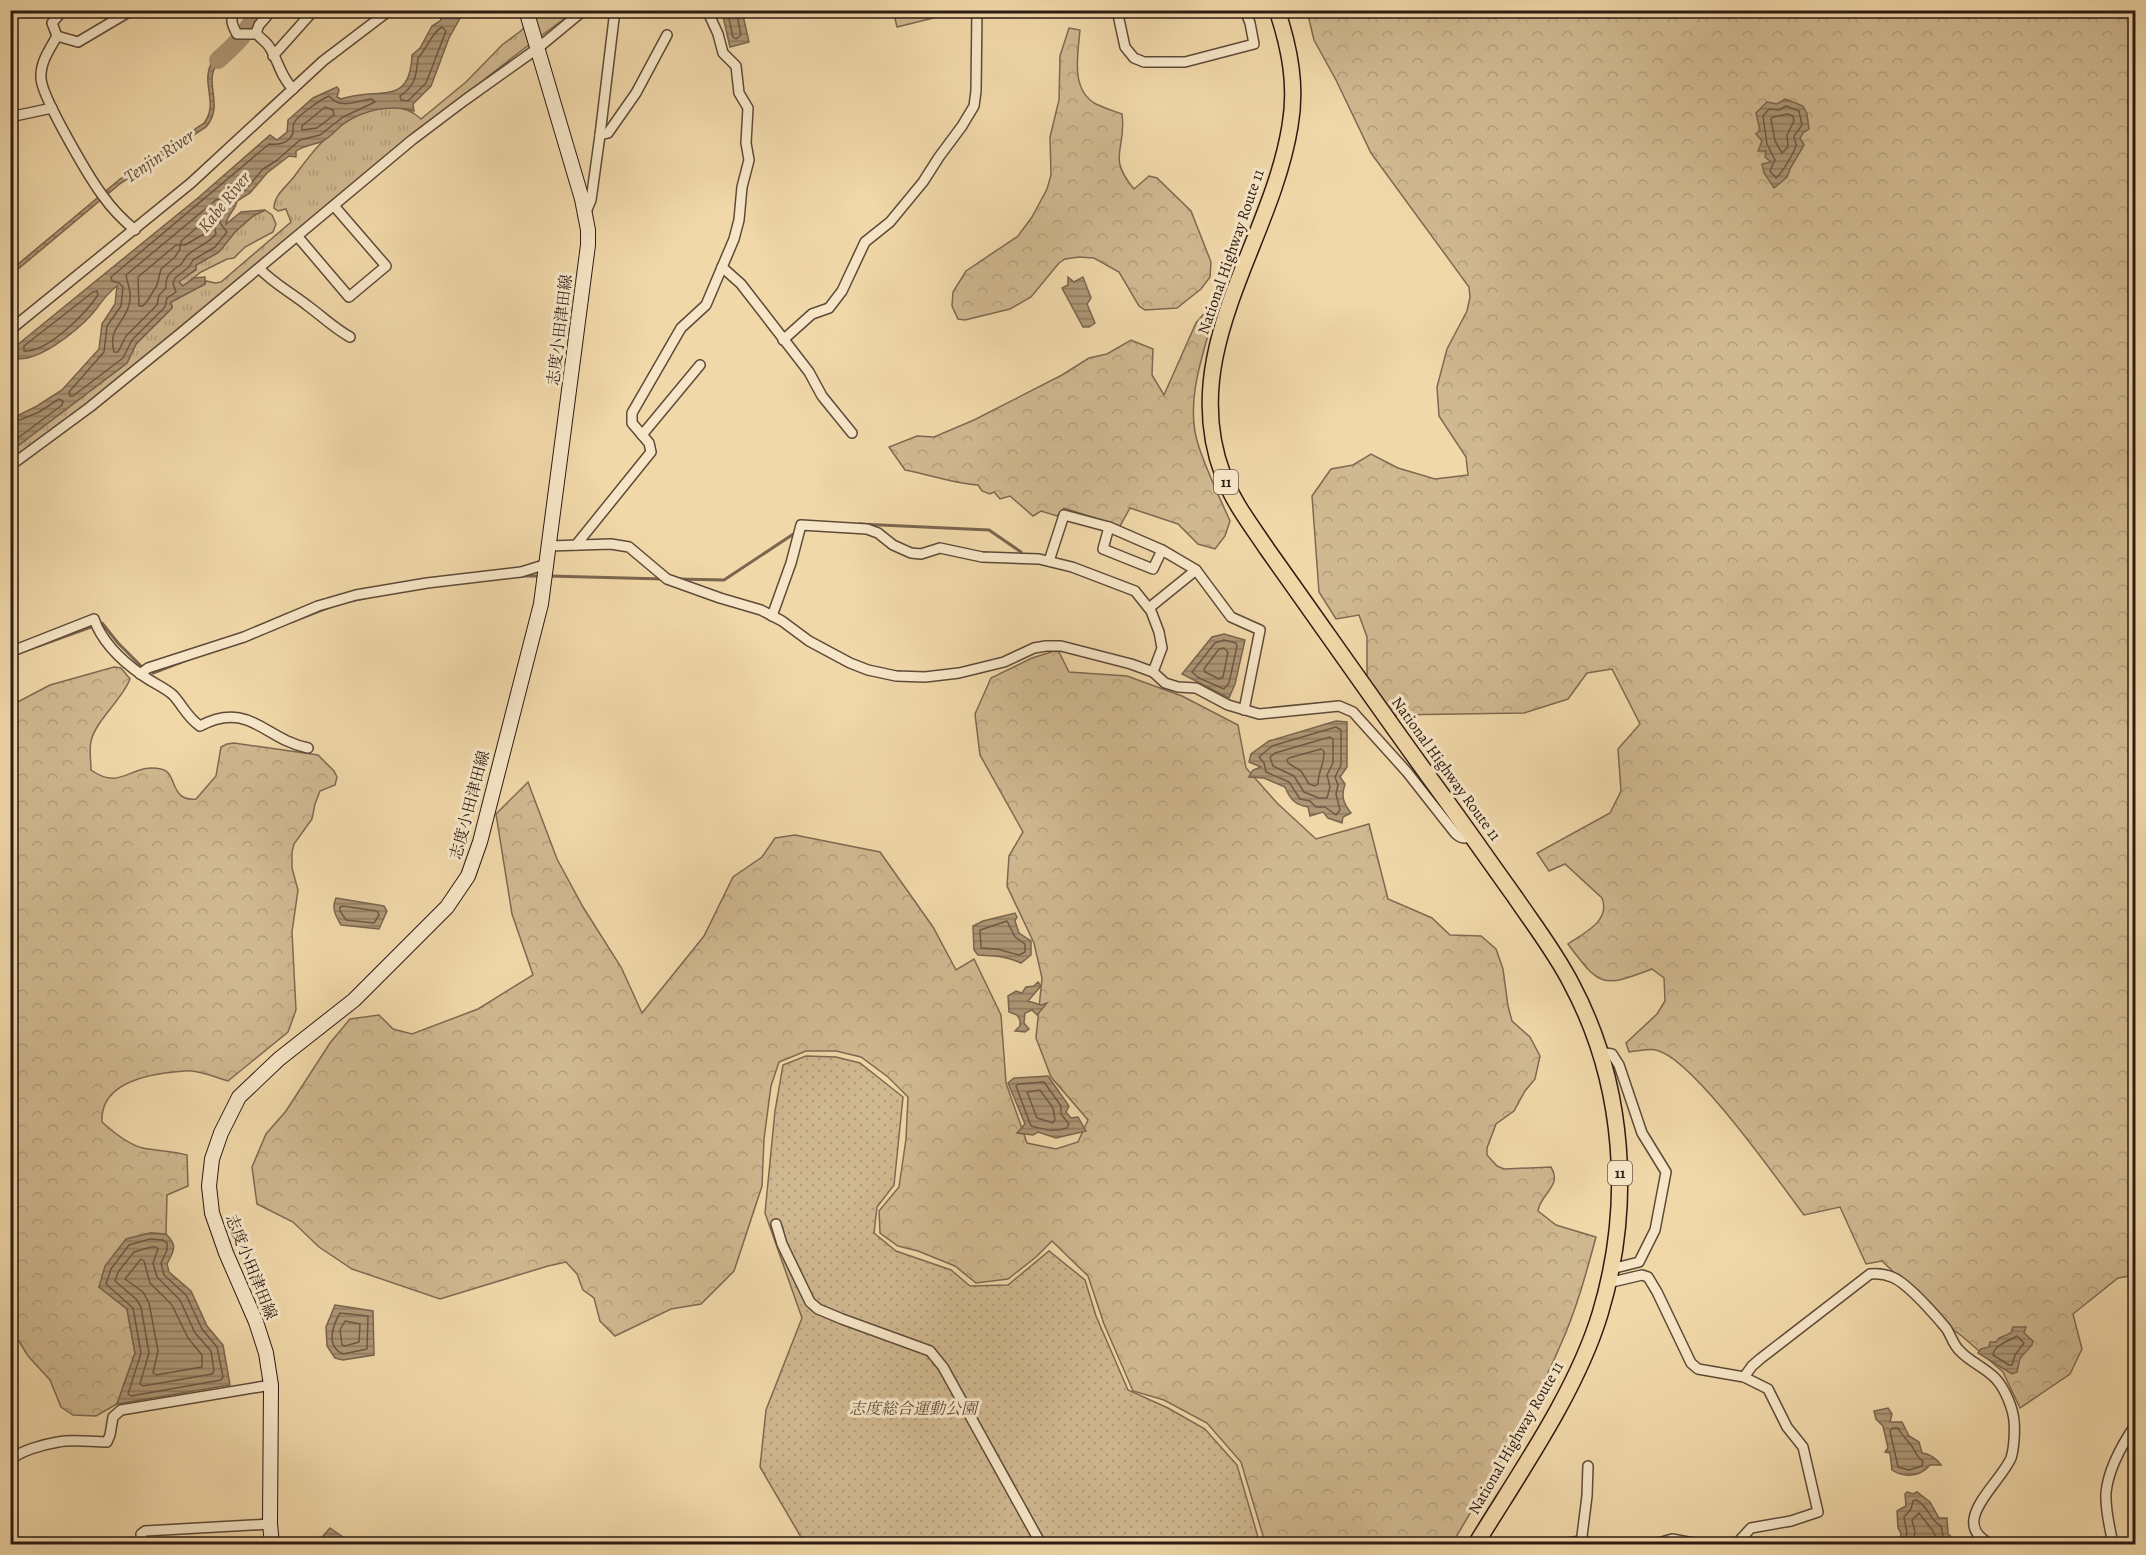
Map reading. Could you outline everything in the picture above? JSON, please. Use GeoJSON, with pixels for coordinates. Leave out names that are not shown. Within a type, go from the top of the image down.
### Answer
{"type":"FeatureCollection","features":[{"type":"Feature","properties":{"kind":"highway","name":"National Highway Route 11"},"geometry":{"type":"LineString","coordinates":[[1277,10],[1292,66],[1293,97],[1290,127],[1277,177],[1223,322],[1214,356],[1209,391],[1210,420],[1222,474],[1236,504],[1274,559],[1548,944],[1571,983],[1590,1026],[1599,1052],[1614,1116],[1621,1180],[1617,1236],[1610,1276],[1591,1337],[1564,1397],[1476,1545]]}},
{"type":"Feature","properties":{"kind":"main road","name":"志度小田津田線"},"geometry":{"type":"LineString","coordinates":[[272,1545],[270,1524],[271,1385],[266,1353],[256,1322],[226,1253],[212,1213],[208,1186],[212,1159],[221,1133],[239,1097],[279,1059],[354,1000],[447,907],[468,876],[480,842],[506,732],[533,641],[547,564],[588,245],[586,214],[526,10]]}},
{"type":"Feature","properties":{"kind":"street"},"geometry":{"type":"LineString","coordinates":[[63,10],[52,23],[57,36],[42,64],[40,80],[52,108],[102,195],[122,219],[135,230]]}},
{"type":"Feature","properties":{"kind":"street"},"geometry":{"type":"LineString","coordinates":[[57,36],[78,42],[132,10]]}},
{"type":"Feature","properties":{"kind":"street"},"geometry":{"type":"LineString","coordinates":[[236,10],[231,22],[237,34],[253,35],[269,46],[287,82],[293,89]]}},
{"type":"Feature","properties":{"kind":"street"},"geometry":{"type":"LineString","coordinates":[[253,35],[272,10]]}},
{"type":"Feature","properties":{"kind":"street"},"geometry":{"type":"LineString","coordinates":[[273,56],[314,10]]}},
{"type":"Feature","properties":{"kind":"street"},"geometry":{"type":"LineString","coordinates":[[10,330],[191,183],[323,61],[390,10]]}},
{"type":"Feature","properties":{"kind":"street"},"geometry":{"type":"LineString","coordinates":[[10,466],[90,407],[335,207],[412,140],[584,10]]}},
{"type":"Feature","properties":{"kind":"street"},"geometry":{"type":"LineString","coordinates":[[586,214],[591,200],[615,10]]}},
{"type":"Feature","properties":{"kind":"street"},"geometry":{"type":"LineString","coordinates":[[576,546],[651,452],[649,443],[632,423],[632,412],[681,328],[706,305],[739,220],[742,187],[749,160],[746,143],[748,108],[739,93],[736,66],[723,53],[718,34],[707,10]]}},
{"type":"Feature","properties":{"kind":"street"},"geometry":{"type":"LineString","coordinates":[[783,340],[812,314],[829,308],[842,291],[865,242],[890,222],[923,182],[974,106],[977,10]]}},
{"type":"Feature","properties":{"kind":"street"},"geometry":{"type":"LineString","coordinates":[[1117,10],[1125,47],[1134,58],[1144,62],[1185,62],[1254,44],[1245,10]]}},
{"type":"Feature","properties":{"kind":"street"},"geometry":{"type":"LineString","coordinates":[[600,135],[608,133],[636,93],[667,35]]}},
{"type":"Feature","properties":{"kind":"street"},"geometry":{"type":"LineString","coordinates":[[10,117],[52,108]]}},
{"type":"Feature","properties":{"kind":"street"},"geometry":{"type":"LineString","coordinates":[[298,237],[349,297],[386,266],[335,207]]}},
{"type":"Feature","properties":{"kind":"street"},"geometry":{"type":"LineString","coordinates":[[722,267],[741,284],[809,372],[822,396],[852,433]]}},
{"type":"Feature","properties":{"kind":"street"},"geometry":{"type":"LineString","coordinates":[[260,269],[269,279],[309,306],[332,327],[350,337]]}},
{"type":"Feature","properties":{"kind":"street"},"geometry":{"type":"LineString","coordinates":[[642,435],[700,364]]}},
{"type":"Feature","properties":{"kind":"street"},"geometry":{"type":"LineString","coordinates":[[1049,561],[1064,515],[1109,527],[1162,550],[1196,570],[1231,617],[1260,630],[1244,710]]}},
{"type":"Feature","properties":{"kind":"street"},"geometry":{"type":"LineString","coordinates":[[772,616],[791,563],[801,525],[867,529],[878,533],[893,545],[911,554],[921,554],[940,548],[982,557],[1039,559],[1072,567],[1135,591],[1149,608],[1160,632],[1162,648],[1153,672]]}},
{"type":"Feature","properties":{"kind":"street"},"geometry":{"type":"LineString","coordinates":[[1109,527],[1103,549],[1153,569],[1162,550]]}},
{"type":"Feature","properties":{"kind":"street"},"geometry":{"type":"LineString","coordinates":[[549,546],[611,544],[629,547],[668,579],[761,610],[809,641],[850,663],[868,670],[896,676],[925,677],[958,673],[1004,662],[1034,648],[1061,646],[1131,664],[1153,672],[1166,682],[1178,687],[1196,688],[1228,705],[1259,714],[1339,706],[1353,712],[1407,772],[1455,833],[1466,839],[1473,836]]}},
{"type":"Feature","properties":{"kind":"street"},"geometry":{"type":"LineString","coordinates":[[140,674],[148,668],[244,637],[318,606],[356,595],[427,583],[521,572],[547,564]]}},
{"type":"Feature","properties":{"kind":"street"},"geometry":{"type":"LineString","coordinates":[[1149,608],[1196,570]]}},
{"type":"Feature","properties":{"kind":"street"},"geometry":{"type":"LineString","coordinates":[[10,652],[94,619],[99,633],[121,658],[140,674],[171,694],[188,717],[200,726],[213,719],[235,717],[254,721],[276,737],[294,746],[308,748]]}},
{"type":"Feature","properties":{"kind":"street"},"geometry":{"type":"LineString","coordinates":[[1599,1052],[1612,1054],[1620,1065],[1642,1133],[1666,1172],[1655,1230],[1639,1262],[1610,1276]]}},
{"type":"Feature","properties":{"kind":"street"},"geometry":{"type":"LineString","coordinates":[[776,1224],[782,1244],[810,1302],[818,1309],[930,1351],[943,1367],[1041,1545]]}},
{"type":"Feature","properties":{"kind":"street"},"geometry":{"type":"LineString","coordinates":[[1744,1377],[1752,1365],[1870,1275],[1879,1273],[1893,1277],[1903,1284],[1947,1329],[1957,1350],[1996,1379],[2009,1404],[2014,1422],[2012,1455],[1973,1518],[1978,1536],[1991,1545]]}},
{"type":"Feature","properties":{"kind":"street"},"geometry":{"type":"LineString","coordinates":[[1610,1276],[1642,1275],[1648,1277],[1658,1292],[1691,1363],[1698,1369],[1744,1377],[1768,1389],[1787,1427],[1803,1447],[1818,1512],[1791,1521],[1751,1528],[1732,1545]]}},
{"type":"Feature","properties":{"kind":"street"},"geometry":{"type":"LineString","coordinates":[[10,1461],[21,1453],[59,1441],[106,1442],[110,1435],[113,1418],[121,1410],[271,1385]]}},
{"type":"Feature","properties":{"kind":"street"},"geometry":{"type":"LineString","coordinates":[[2113,1545],[2106,1492],[2110,1474],[2136,1424]]}},
{"type":"Feature","properties":{"kind":"street"},"geometry":{"type":"LineString","coordinates":[[1563,1545],[1581,1543],[1588,1466]]}},
{"type":"Feature","properties":{"kind":"street"},"geometry":{"type":"LineString","coordinates":[[142,1545],[141,1534],[145,1530],[270,1524]]}},
{"type":"Feature","properties":{"kind":"street"},"geometry":{"type":"LineString","coordinates":[[1655,1545],[1672,1539],[1699,1545]]}},
{"type":"Feature","properties":{"kind":"green space"},"geometry":{"type":"Polygon","coordinates":[[[893,10],[962,10],[962,11],[897,27],[893,10]]]}},
{"type":"Feature","properties":{"kind":"green space"},"geometry":{"type":"Polygon","coordinates":[[[534,11],[575,11],[471,90],[194,319],[11,462],[11,451],[127,363],[136,344],[172,308],[171,302],[205,284],[206,281],[221,282],[291,222],[286,209],[278,211],[274,208],[276,198],[312,153],[333,132],[357,116],[384,108],[410,111],[421,119],[466,82],[502,45],[522,30],[534,11]]]}},
{"type":"Feature","properties":{"kind":"green space"},"geometry":{"type":"Polygon","coordinates":[[[1307,11],[2135,11],[2135,1275],[2118,1278],[2073,1314],[2082,1349],[2070,1374],[2020,1408],[2003,1372],[1931,1313],[1909,1287],[1882,1261],[1866,1264],[1840,1207],[1804,1215],[1735,1123],[1691,1075],[1672,1058],[1656,1050],[1629,1052],[1626,1043],[1657,1014],[1665,1001],[1664,978],[1652,969],[1622,979],[1603,980],[1588,969],[1568,944],[1588,931],[1599,920],[1604,906],[1602,898],[1565,864],[1549,871],[1537,853],[1610,813],[1621,791],[1618,749],[1640,724],[1612,669],[1587,673],[1568,699],[1524,713],[1393,715],[1367,679],[1367,637],[1359,615],[1336,619],[1319,592],[1312,496],[1331,469],[1353,465],[1371,454],[1398,468],[1435,479],[1468,475],[1466,457],[1439,416],[1437,387],[1447,349],[1467,311],[1470,297],[1469,287],[1371,153],[1314,40],[1307,11]]]}},
{"type":"Feature","properties":{"kind":"green space"},"geometry":{"type":"Polygon","coordinates":[[[1069,28],[1080,30],[1077,60],[1082,90],[1096,104],[1122,114],[1119,160],[1126,178],[1134,189],[1149,176],[1157,178],[1191,211],[1211,262],[1210,277],[1201,289],[1177,308],[1145,310],[1139,306],[1119,272],[1094,258],[1065,259],[1059,263],[1031,297],[1010,309],[965,320],[958,319],[952,306],[953,292],[966,271],[1018,236],[1032,217],[1047,189],[1051,175],[1050,137],[1059,100],[1060,56],[1069,28]]]}},
{"type":"Feature","properties":{"kind":"green space"},"geometry":{"type":"Polygon","coordinates":[[[265,210],[272,215],[276,224],[273,232],[245,247],[234,258],[227,259],[201,272],[183,286],[178,282],[196,270],[196,265],[219,252],[235,232],[253,216],[265,210]]]}},
{"type":"Feature","properties":{"kind":"green space"},"geometry":{"type":"Polygon","coordinates":[[[1219,296],[1199,370],[1193,408],[1198,444],[1230,521],[1225,536],[1215,549],[1198,544],[1178,524],[1130,508],[1120,526],[1064,508],[1057,516],[1041,511],[1033,516],[1010,496],[1000,499],[994,492],[990,494],[982,491],[978,485],[905,470],[889,447],[917,436],[934,437],[974,420],[1062,375],[1089,358],[1107,354],[1131,340],[1153,349],[1152,375],[1164,395],[1196,323],[1219,296]]]}},
{"type":"Feature","properties":{"kind":"green space"},"geometry":{"type":"Polygon","coordinates":[[[1058,650],[1069,672],[1127,676],[1182,696],[1238,725],[1246,768],[1277,803],[1316,839],[1369,824],[1388,899],[1432,918],[1450,935],[1481,936],[1496,949],[1503,969],[1512,1021],[1530,1037],[1540,1056],[1535,1079],[1514,1111],[1496,1124],[1487,1148],[1487,1155],[1497,1166],[1504,1169],[1551,1167],[1554,1174],[1553,1185],[1538,1211],[1556,1225],[1596,1237],[1576,1306],[1549,1372],[1509,1447],[1452,1544],[1269,1544],[1264,1539],[1241,1462],[1207,1423],[1164,1400],[1133,1391],[1104,1324],[1088,1276],[1052,1241],[1008,1279],[976,1283],[955,1266],[918,1251],[898,1246],[880,1233],[879,1211],[899,1187],[906,1139],[908,1097],[888,1077],[861,1057],[836,1051],[806,1051],[779,1062],[771,1086],[764,1139],[762,1186],[734,1271],[701,1304],[671,1309],[615,1336],[600,1321],[594,1298],[583,1290],[577,1274],[566,1262],[440,1299],[352,1269],[319,1247],[293,1222],[257,1204],[252,1167],[266,1134],[286,1111],[330,1043],[350,1019],[379,1015],[393,1029],[412,1034],[478,1009],[533,975],[512,914],[496,814],[528,782],[557,859],[583,907],[621,967],[642,1013],[704,936],[733,877],[762,857],[775,838],[795,835],[880,852],[933,927],[956,970],[974,959],[1001,1015],[1006,1083],[1027,1143],[1056,1149],[1078,1142],[1088,1120],[1051,1077],[1036,1038],[1042,978],[1034,943],[1007,886],[1009,856],[1023,832],[980,755],[975,714],[991,678],[1032,658],[1058,650]]]}},
{"type":"Feature","properties":{"kind":"green space"},"geometry":{"type":"Polygon","coordinates":[[[114,667],[121,668],[130,679],[98,725],[91,741],[91,770],[102,776],[119,778],[142,769],[161,769],[170,775],[182,796],[187,799],[196,799],[216,776],[221,747],[234,743],[318,755],[337,777],[335,785],[320,791],[312,819],[294,844],[292,852],[292,868],[298,890],[292,932],[296,1010],[288,1032],[228,1081],[190,1071],[162,1073],[138,1079],[116,1090],[103,1109],[102,1122],[132,1144],[187,1155],[188,1186],[167,1195],[166,1234],[150,1233],[99,1287],[127,1309],[135,1353],[117,1404],[96,1416],[73,1415],[61,1407],[50,1380],[28,1356],[16,1336],[11,1334],[10,706],[50,685],[114,667]]]}},
{"type":"Feature","properties":{"kind":"green space","name":"志度総合運動公園"},"geometry":{"type":"Polygon","coordinates":[[[806,1056],[836,1057],[860,1063],[903,1097],[894,1185],[877,1207],[874,1233],[896,1251],[951,1270],[970,1286],[1008,1285],[1049,1251],[1085,1280],[1096,1316],[1128,1390],[1168,1408],[1205,1429],[1237,1465],[1260,1544],[805,1544],[760,1467],[766,1410],[802,1318],[765,1213],[775,1111],[783,1065],[806,1056]]]}},
{"type":"Feature","properties":{"kind":"water","name":"Kabe River"},"geometry":{"type":"Polygon","coordinates":[[[445,11],[464,11],[449,38],[431,86],[413,104],[414,111],[386,108],[359,115],[343,124],[324,141],[296,151],[296,157],[289,156],[267,173],[250,193],[237,201],[226,224],[241,212],[265,210],[253,216],[235,232],[219,252],[196,265],[196,269],[179,282],[183,286],[194,278],[205,277],[205,284],[171,302],[172,308],[136,344],[127,363],[11,451],[11,419],[62,390],[99,349],[102,324],[115,304],[117,286],[86,320],[55,345],[31,357],[21,359],[11,357],[11,350],[199,197],[270,135],[277,140],[287,132],[288,120],[313,98],[337,87],[339,90],[337,97],[341,99],[398,89],[410,72],[412,55],[420,48],[432,26],[440,21],[445,11]]]}},
{"type":"Feature","properties":{"kind":"water"},"geometry":{"type":"Polygon","coordinates":[[[742,11],[749,42],[730,47],[722,12],[742,11]]]}},
{"type":"Feature","properties":{"kind":"water"},"geometry":{"type":"Polygon","coordinates":[[[234,40],[238,44],[219,61],[213,71],[214,111],[206,127],[121,183],[11,275],[11,270],[120,179],[204,123],[210,109],[208,71],[218,54],[234,40]]]}},
{"type":"Feature","properties":{"kind":"water"},"geometry":{"type":"Polygon","coordinates":[[[1785,99],[1803,106],[1807,114],[1809,129],[1800,138],[1804,145],[1787,177],[1774,188],[1764,173],[1762,164],[1771,162],[1765,157],[1766,151],[1758,151],[1762,141],[1756,134],[1760,130],[1756,113],[1767,102],[1777,104],[1785,99]]]}},
{"type":"Feature","properties":{"kind":"water"},"geometry":{"type":"Polygon","coordinates":[[[1068,277],[1074,282],[1083,277],[1091,298],[1087,304],[1095,323],[1089,327],[1083,327],[1062,288],[1068,285],[1068,277]]]}},
{"type":"Feature","properties":{"kind":"water"},"geometry":{"type":"Polygon","coordinates":[[[1224,634],[1245,640],[1235,684],[1229,698],[1182,674],[1212,637],[1224,634]]]}},
{"type":"Feature","properties":{"kind":"water"},"geometry":{"type":"Polygon","coordinates":[[[1336,721],[1347,722],[1347,767],[1340,777],[1345,784],[1343,792],[1346,806],[1351,813],[1343,817],[1342,823],[1328,818],[1323,812],[1310,816],[1308,807],[1294,801],[1285,787],[1264,778],[1249,777],[1253,770],[1261,767],[1249,762],[1251,754],[1269,741],[1336,721]]]}},
{"type":"Feature","properties":{"kind":"water"},"geometry":{"type":"Polygon","coordinates":[[[336,898],[384,906],[387,911],[379,929],[341,925],[334,909],[336,898]]]}},
{"type":"Feature","properties":{"kind":"water"},"geometry":{"type":"Polygon","coordinates":[[[1015,913],[1019,933],[1031,941],[1031,955],[1021,963],[995,956],[978,955],[974,950],[973,926],[983,921],[1015,913]]]}},
{"type":"Feature","properties":{"kind":"water"},"geometry":{"type":"Polygon","coordinates":[[[1038,982],[1041,986],[1028,1001],[1041,1005],[1047,1003],[1037,1015],[1032,1010],[1025,1013],[1024,1023],[1029,1029],[1025,1032],[1015,1031],[1020,1026],[1020,1020],[1017,1015],[1009,1012],[1008,996],[1016,991],[1022,993],[1026,987],[1034,986],[1038,982]]]}},
{"type":"Feature","properties":{"kind":"water"},"geometry":{"type":"Polygon","coordinates":[[[1048,1076],[1069,1106],[1066,1112],[1071,1118],[1078,1117],[1086,1131],[1056,1138],[1038,1132],[1033,1135],[1017,1133],[1025,1124],[1008,1083],[1014,1078],[1048,1076]]]}},
{"type":"Feature","properties":{"kind":"water"},"geometry":{"type":"Polygon","coordinates":[[[150,1233],[166,1234],[172,1242],[173,1252],[167,1264],[169,1272],[191,1291],[207,1326],[223,1345],[230,1385],[117,1404],[135,1353],[127,1309],[99,1287],[105,1266],[126,1239],[150,1233]]]}},
{"type":"Feature","properties":{"kind":"water"},"geometry":{"type":"Polygon","coordinates":[[[335,1305],[373,1311],[374,1355],[343,1360],[335,1358],[327,1346],[326,1327],[335,1305]]]}},
{"type":"Feature","properties":{"kind":"water"},"geometry":{"type":"Polygon","coordinates":[[[2013,1327],[2026,1327],[2024,1333],[2033,1341],[2020,1358],[2017,1372],[2012,1374],[1978,1353],[1981,1349],[1989,1347],[1990,1342],[1996,1342],[1999,1338],[2011,1333],[2013,1327]]]}},
{"type":"Feature","properties":{"kind":"water"},"geometry":{"type":"Polygon","coordinates":[[[1888,1408],[1892,1414],[1890,1422],[1902,1422],[1909,1436],[1919,1442],[1922,1453],[1933,1457],[1941,1465],[1930,1465],[1922,1472],[1912,1475],[1892,1470],[1890,1453],[1885,1452],[1888,1448],[1883,1426],[1876,1419],[1874,1411],[1888,1408]]]}},
{"type":"Feature","properties":{"kind":"water"},"geometry":{"type":"Polygon","coordinates":[[[1907,1492],[1913,1494],[1917,1492],[1930,1502],[1939,1518],[1947,1518],[1948,1534],[1954,1539],[1954,1544],[1895,1544],[1900,1539],[1901,1533],[1898,1528],[1897,1511],[1906,1506],[1905,1494],[1907,1492]]]}},
{"type":"Feature","properties":{"kind":"water"},"geometry":{"type":"Polygon","coordinates":[[[330,1528],[350,1544],[330,1544],[323,1536],[330,1528]]]}},
{"type":"Feature","properties":{"kind":"waterway","name":"Tenjin River"},"geometry":{"type":"LineString","coordinates":[[218,60],[246,32],[257,10]]}},
{"type":"Feature","properties":{"kind":"waterway"},"geometry":{"type":"LineString","coordinates":[[859,524],[989,530],[1021,552]]}},
{"type":"Feature","properties":{"kind":"waterway"},"geometry":{"type":"LineString","coordinates":[[678,579],[724,580],[795,533]]}},
{"type":"Feature","properties":{"kind":"waterway"},"geometry":{"type":"LineString","coordinates":[[522,576],[540,576]]}},
{"type":"Feature","properties":{"kind":"waterway"},"geometry":{"type":"LineString","coordinates":[[549,576],[663,579]]}},
{"type":"Feature","properties":{"kind":"waterway"},"geometry":{"type":"LineString","coordinates":[[350,601],[365,598]]}},
{"type":"Feature","properties":{"kind":"waterway"},"geometry":{"type":"LineString","coordinates":[[291,622],[335,605]]}},
{"type":"Feature","properties":{"kind":"waterway"},"geometry":{"type":"LineString","coordinates":[[102,623],[141,666]]}},
{"type":"Feature","properties":{"kind":"waterway"},"geometry":{"type":"LineString","coordinates":[[19,653],[91,627]]}},
{"type":"Feature","properties":{"kind":"waterway"},"geometry":{"type":"LineString","coordinates":[[153,673],[192,658]]}}]}
